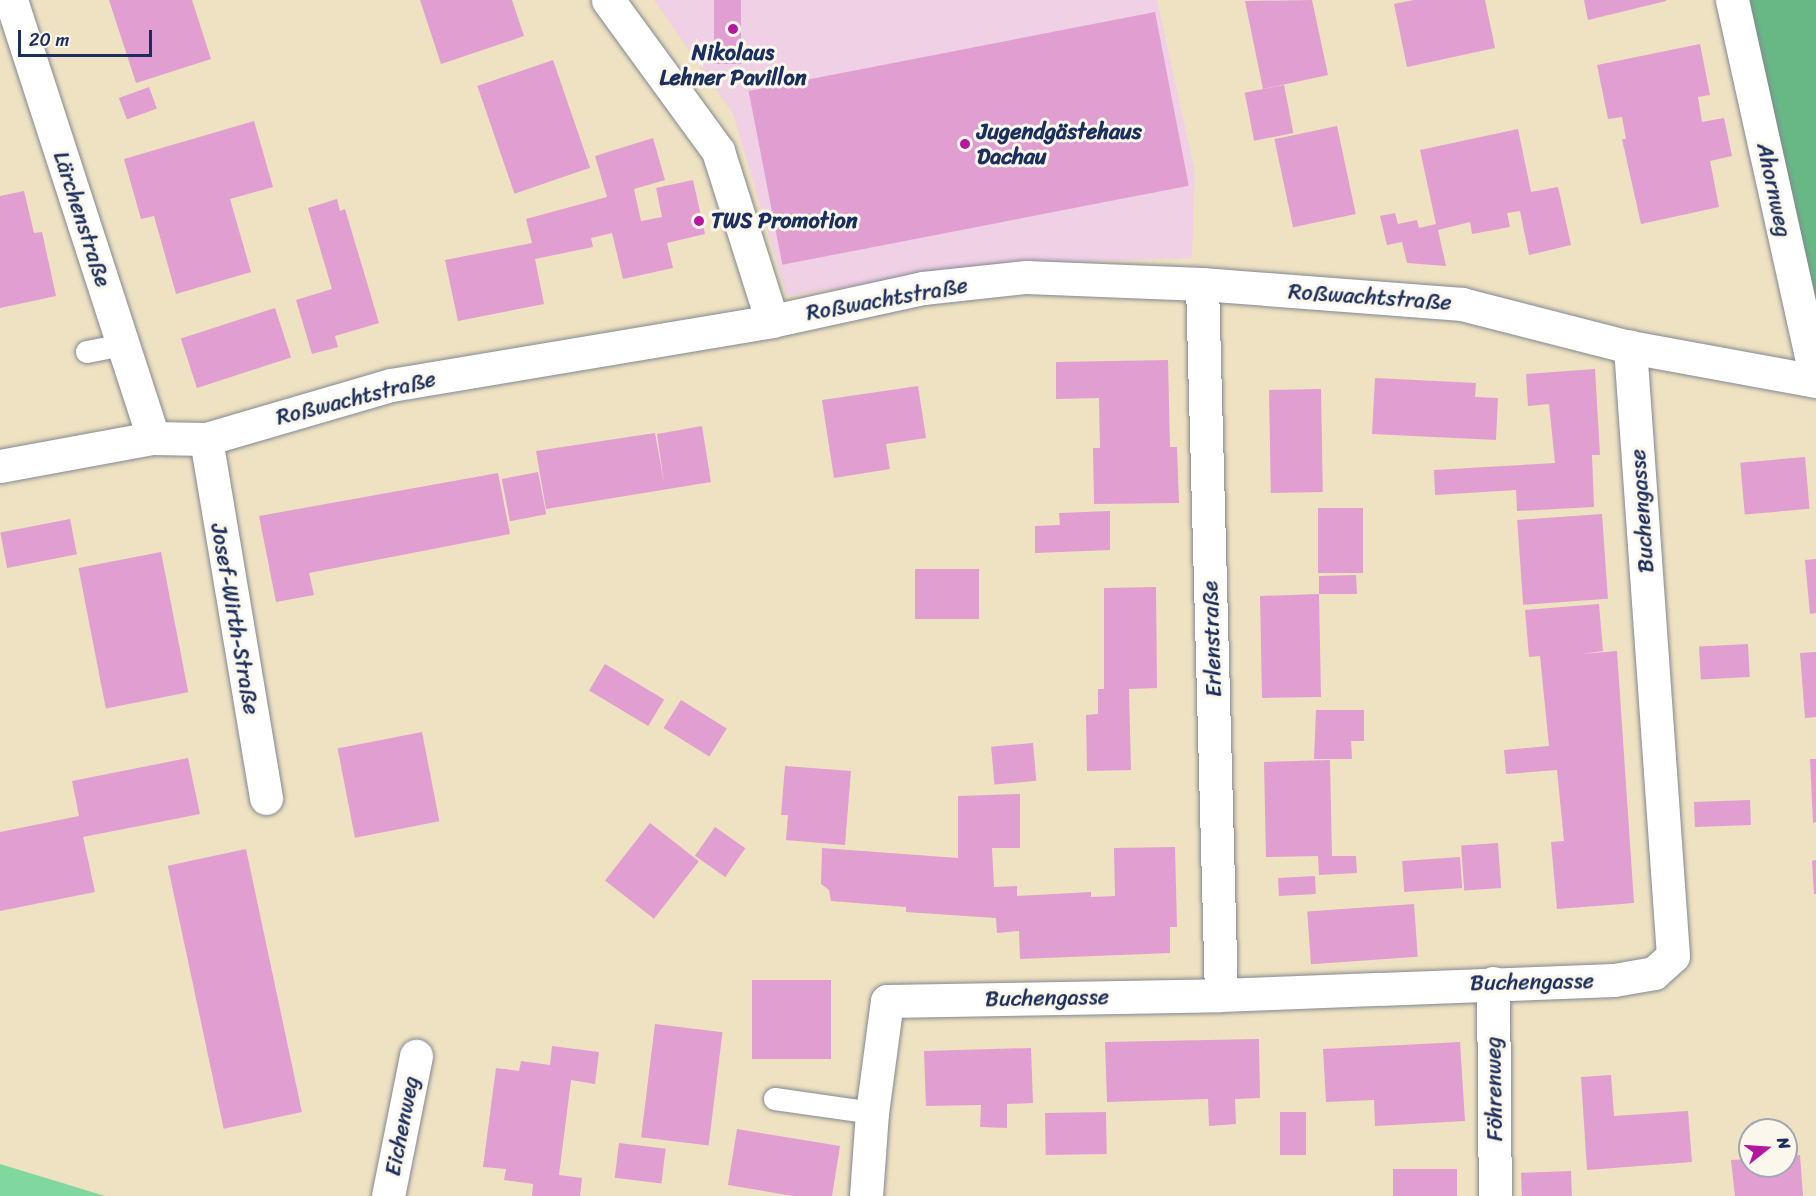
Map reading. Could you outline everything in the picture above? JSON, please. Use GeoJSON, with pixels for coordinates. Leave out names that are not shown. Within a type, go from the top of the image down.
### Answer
{"type":"FeatureCollection","features":[{"type":"Feature","properties":{"kind":"street","name":"Lärchenstraße"},"geometry":{"type":"LineString","coordinates":[[11,0],[153,438]]}},
{"type":"Feature","properties":{"kind":"street"},"geometry":{"type":"LineString","coordinates":[[608,0],[718,151],[772,321]]}},
{"type":"Feature","properties":{"kind":"street","name":"Ahornweg"},"geometry":{"type":"LineString","coordinates":[[1732,0],[1816,380]]}},
{"type":"Feature","properties":{"kind":"street","name":"Roßwachtstraße"},"geometry":{"type":"LineString","coordinates":[[0,466],[153,438],[206,439],[391,385],[772,321],[923,288],[1026,277],[1202,284],[1462,304],[1630,347],[1816,380]]}},
{"type":"Feature","properties":{"kind":"street","name":"Erlenstraße"},"geometry":{"type":"LineString","coordinates":[[1202,284],[1221,995]]}},
{"type":"Feature","properties":{"kind":"street","name":"Buchengasse"},"geometry":{"type":"LineString","coordinates":[[866,1196],[872,1113],[888,1001],[1221,995],[1493,982],[1614,980],[1654,973],[1673,956],[1630,347]]}},
{"type":"Feature","properties":{"kind":"street","name":"Josef-Wirth-Straße"},"geometry":{"type":"LineString","coordinates":[[206,439],[266,798]]}},
{"type":"Feature","properties":{"kind":"street","name":"Föhrenweg"},"geometry":{"type":"LineString","coordinates":[[1493,982],[1495,1196]]}},
{"type":"Feature","properties":{"kind":"street","name":"Eichenweg"},"geometry":{"type":"LineString","coordinates":[[388,1196],[416,1056]]}},
{"type":"Feature","properties":{"kind":"lane"},"geometry":{"type":"LineString","coordinates":[[87,352],[123,345]]}},
{"type":"Feature","properties":{"kind":"lane"},"geometry":{"type":"LineString","coordinates":[[775,1099],[872,1113]]}},
{"type":"Feature","properties":{"kind":"shaded area","name":"Jugendgästehaus Dachau"},"geometry":{"type":"Polygon","coordinates":[[[654,0],[1157,0],[1195,173],[1192,258],[997,265],[787,296],[733,114],[654,0]]]}},
{"type":"Feature","properties":{"kind":"green space"},"geometry":{"type":"Polygon","coordinates":[[[1732,0],[1816,0],[1816,381],[1732,0]]]}},
{"type":"Feature","properties":{"kind":"green space"},"geometry":{"type":"Polygon","coordinates":[[[0,1164],[105,1196],[0,1196],[0,1164]]]}},
{"type":"Feature","properties":{"kind":"building"},"geometry":{"type":"Polygon","coordinates":[[[109,0],[192,0],[211,59],[136,83],[109,0]]]}},
{"type":"Feature","properties":{"kind":"building"},"geometry":{"type":"Polygon","coordinates":[[[420,0],[512,0],[524,36],[441,64],[420,0]]]}},
{"type":"Feature","properties":{"kind":"building","name":"Nikolaus Lehner Pavillon"},"geometry":{"type":"Polygon","coordinates":[[[714,0],[741,0],[741,64],[714,64],[714,0]]]}},
{"type":"Feature","properties":{"kind":"building"},"geometry":{"type":"Polygon","coordinates":[[[1312,0],[1328,75],[1263,89],[1245,1],[1312,0]]]}},
{"type":"Feature","properties":{"kind":"building"},"geometry":{"type":"Polygon","coordinates":[[[1414,0],[1485,0],[1495,48],[1407,67],[1394,4],[1414,0]]]}},
{"type":"Feature","properties":{"kind":"building"},"geometry":{"type":"Polygon","coordinates":[[[1584,0],[1666,0],[1666,1],[1588,20],[1584,0]]]}},
{"type":"Feature","properties":{"kind":"building"},"geometry":{"type":"Polygon","coordinates":[[[1155,12],[1189,186],[782,265],[749,91],[1155,12]]]}},
{"type":"Feature","properties":{"kind":"building"},"geometry":{"type":"Polygon","coordinates":[[[1700,44],[1710,95],[1698,97],[1702,122],[1724,118],[1732,156],[1710,161],[1719,207],[1641,224],[1622,139],[1626,139],[1622,117],[1608,119],[1597,65],[1700,44]]]}},
{"type":"Feature","properties":{"kind":"building"},"geometry":{"type":"Polygon","coordinates":[[[553,60],[590,168],[514,194],[477,86],[553,60]]]}},
{"type":"Feature","properties":{"kind":"building"},"geometry":{"type":"Polygon","coordinates":[[[1284,85],[1293,133],[1254,141],[1245,93],[1284,85]]]}},
{"type":"Feature","properties":{"kind":"building"},"geometry":{"type":"Polygon","coordinates":[[[149,87],[157,109],[127,120],[119,98],[149,87]]]}},
{"type":"Feature","properties":{"kind":"building"},"geometry":{"type":"Polygon","coordinates":[[[254,121],[273,187],[230,199],[251,272],[176,294],[154,216],[141,219],[124,159],[254,121]]]}},
{"type":"Feature","properties":{"kind":"building"},"geometry":{"type":"Polygon","coordinates":[[[1337,126],[1356,214],[1293,227],[1274,139],[1337,126]]]}},
{"type":"Feature","properties":{"kind":"building"},"geometry":{"type":"Polygon","coordinates":[[[1518,129],[1531,192],[1558,187],[1571,245],[1529,255],[1520,211],[1507,213],[1510,227],[1472,234],[1470,222],[1438,230],[1446,266],[1407,263],[1402,242],[1387,245],[1380,216],[1395,213],[1398,224],[1417,220],[1419,228],[1436,224],[1420,150],[1518,129]]]}},
{"type":"Feature","properties":{"kind":"building"},"geometry":{"type":"Polygon","coordinates":[[[653,138],[665,180],[634,189],[641,221],[662,217],[656,188],[693,180],[705,234],[667,243],[673,268],[623,279],[612,233],[591,238],[593,247],[535,259],[544,304],[458,321],[445,260],[532,243],[526,219],[607,197],[595,156],[653,138]]]}},
{"type":"Feature","properties":{"kind":"building"},"geometry":{"type":"Polygon","coordinates":[[[24,191],[34,233],[42,232],[56,296],[0,308],[0,196],[24,191]]]}},
{"type":"Feature","properties":{"kind":"building"},"geometry":{"type":"Polygon","coordinates":[[[337,199],[340,211],[345,209],[379,323],[335,336],[338,347],[312,354],[296,300],[332,289],[308,208],[337,199]]]}},
{"type":"Feature","properties":{"kind":"building"},"geometry":{"type":"Polygon","coordinates":[[[275,308],[291,357],[197,388],[181,339],[275,308]]]}},
{"type":"Feature","properties":{"kind":"building"},"geometry":{"type":"Polygon","coordinates":[[[1168,360],[1170,447],[1177,447],[1179,503],[1094,504],[1093,448],[1100,448],[1099,398],[1056,399],[1056,362],[1168,360]]]}},
{"type":"Feature","properties":{"kind":"building"},"geometry":{"type":"Polygon","coordinates":[[[1595,369],[1600,455],[1592,455],[1594,507],[1517,511],[1516,490],[1435,495],[1434,470],[1555,463],[1549,404],[1528,406],[1526,374],[1595,369]]]}},
{"type":"Feature","properties":{"kind":"building"},"geometry":{"type":"Polygon","coordinates":[[[1375,378],[1476,383],[1475,397],[1498,398],[1496,440],[1372,434],[1375,378]]]}},
{"type":"Feature","properties":{"kind":"building"},"geometry":{"type":"Polygon","coordinates":[[[918,386],[926,438],[886,444],[890,469],[834,478],[822,400],[918,386]]]}},
{"type":"Feature","properties":{"kind":"building"},"geometry":{"type":"Polygon","coordinates":[[[1321,389],[1323,492],[1271,493],[1269,390],[1321,389]]]}},
{"type":"Feature","properties":{"kind":"building"},"geometry":{"type":"Polygon","coordinates":[[[702,426],[711,482],[546,509],[536,451],[655,433],[664,483],[657,434],[702,426]]]}},
{"type":"Feature","properties":{"kind":"building"},"geometry":{"type":"Polygon","coordinates":[[[1805,457],[1810,509],[1745,514],[1740,463],[1805,457]]]}},
{"type":"Feature","properties":{"kind":"building"},"geometry":{"type":"Polygon","coordinates":[[[538,472],[546,514],[510,521],[502,479],[538,472]]]}},
{"type":"Feature","properties":{"kind":"building"},"geometry":{"type":"Polygon","coordinates":[[[498,473],[510,534],[309,573],[314,595],[276,602],[259,516],[498,473]]]}},
{"type":"Feature","properties":{"kind":"building"},"geometry":{"type":"Polygon","coordinates":[[[1318,508],[1363,508],[1363,573],[1318,573],[1318,508]]]}},
{"type":"Feature","properties":{"kind":"building"},"geometry":{"type":"Polygon","coordinates":[[[1110,511],[1110,550],[1035,553],[1035,526],[1060,525],[1059,513],[1110,511]]]}},
{"type":"Feature","properties":{"kind":"building"},"geometry":{"type":"Polygon","coordinates":[[[1602,514],[1608,599],[1523,605],[1517,520],[1602,514]]]}},
{"type":"Feature","properties":{"kind":"building"},"geometry":{"type":"Polygon","coordinates":[[[70,519],[77,554],[7,568],[0,533],[70,519]]]}},
{"type":"Feature","properties":{"kind":"building"},"geometry":{"type":"Polygon","coordinates":[[[161,552],[188,692],[106,708],[79,568],[161,552]]]}},
{"type":"Feature","properties":{"kind":"building"},"geometry":{"type":"Polygon","coordinates":[[[1816,559],[1816,613],[1810,614],[1805,560],[1816,559]]]}},
{"type":"Feature","properties":{"kind":"building"},"geometry":{"type":"Polygon","coordinates":[[[915,569],[979,569],[979,619],[915,619],[915,569]]]}},
{"type":"Feature","properties":{"kind":"building"},"geometry":{"type":"Polygon","coordinates":[[[1356,575],[1357,594],[1319,594],[1319,576],[1356,575]]]}},
{"type":"Feature","properties":{"kind":"building"},"geometry":{"type":"Polygon","coordinates":[[[1156,587],[1157,688],[1129,689],[1131,770],[1087,771],[1086,715],[1098,714],[1098,689],[1104,689],[1104,588],[1156,587]]]}},
{"type":"Feature","properties":{"kind":"building"},"geometry":{"type":"Polygon","coordinates":[[[1319,594],[1321,697],[1262,698],[1260,596],[1319,594]]]}},
{"type":"Feature","properties":{"kind":"building"},"geometry":{"type":"Polygon","coordinates":[[[1599,604],[1603,651],[1581,654],[1617,651],[1634,903],[1557,909],[1551,842],[1564,841],[1557,770],[1506,774],[1504,750],[1549,746],[1540,656],[1529,657],[1525,610],[1599,604]]]}},
{"type":"Feature","properties":{"kind":"building"},"geometry":{"type":"Polygon","coordinates":[[[1748,644],[1750,677],[1701,680],[1699,647],[1748,644]]]}},
{"type":"Feature","properties":{"kind":"building"},"geometry":{"type":"Polygon","coordinates":[[[1816,652],[1816,717],[1805,718],[1800,653],[1816,652]]]}},
{"type":"Feature","properties":{"kind":"building"},"geometry":{"type":"Polygon","coordinates":[[[605,664],[664,700],[648,726],[589,691],[605,664]]]}},
{"type":"Feature","properties":{"kind":"building"},"geometry":{"type":"Polygon","coordinates":[[[681,700],[727,729],[709,757],[664,728],[681,700]]]}},
{"type":"Feature","properties":{"kind":"building"},"geometry":{"type":"Polygon","coordinates":[[[1316,710],[1364,710],[1364,741],[1351,741],[1352,759],[1314,759],[1316,710]]]}},
{"type":"Feature","properties":{"kind":"building"},"geometry":{"type":"Polygon","coordinates":[[[422,732],[439,821],[355,838],[338,748],[422,732]]]}},
{"type":"Feature","properties":{"kind":"building"},"geometry":{"type":"Polygon","coordinates":[[[1033,743],[1036,781],[994,785],[991,747],[1033,743]]]}},
{"type":"Feature","properties":{"kind":"building"},"geometry":{"type":"Polygon","coordinates":[[[188,758],[200,814],[83,837],[95,892],[0,911],[0,832],[79,816],[72,781],[188,758]]]}},
{"type":"Feature","properties":{"kind":"building"},"geometry":{"type":"Polygon","coordinates":[[[1810,759],[1816,759],[1816,822],[1813,823],[1810,759]]]}},
{"type":"Feature","properties":{"kind":"building"},"geometry":{"type":"Polygon","coordinates":[[[1330,760],[1332,856],[1356,856],[1357,873],[1319,875],[1318,856],[1266,857],[1264,762],[1330,760]]]}},
{"type":"Feature","properties":{"kind":"building"},"geometry":{"type":"Polygon","coordinates":[[[785,766],[851,771],[845,845],[786,840],[788,815],[781,815],[785,766]]]}},
{"type":"Feature","properties":{"kind":"building"},"geometry":{"type":"Polygon","coordinates":[[[1020,794],[1020,848],[992,848],[994,887],[1017,886],[1017,896],[1091,892],[1091,897],[1115,896],[1114,848],[1175,847],[1177,927],[1170,927],[1170,953],[1020,959],[1019,931],[997,933],[996,918],[906,912],[906,907],[831,901],[829,890],[821,884],[822,848],[958,858],[958,796],[1020,794]]]}},
{"type":"Feature","properties":{"kind":"building"},"geometry":{"type":"Polygon","coordinates":[[[1750,800],[1751,825],[1695,827],[1694,802],[1750,800]]]}},
{"type":"Feature","properties":{"kind":"building"},"geometry":{"type":"Polygon","coordinates":[[[650,823],[699,861],[654,919],[605,881],[650,823]]]}},
{"type":"Feature","properties":{"kind":"building"},"geometry":{"type":"Polygon","coordinates":[[[715,827],[745,848],[725,877],[695,856],[715,827]]]}},
{"type":"Feature","properties":{"kind":"building"},"geometry":{"type":"Polygon","coordinates":[[[1498,843],[1501,888],[1464,890],[1461,846],[1498,843]]]}},
{"type":"Feature","properties":{"kind":"building"},"geometry":{"type":"Polygon","coordinates":[[[246,849],[302,1112],[224,1129],[168,866],[246,849]]]}},
{"type":"Feature","properties":{"kind":"building"},"geometry":{"type":"Polygon","coordinates":[[[1460,857],[1462,888],[1404,892],[1402,861],[1460,857]]]}},
{"type":"Feature","properties":{"kind":"building"},"geometry":{"type":"Polygon","coordinates":[[[1816,860],[1816,894],[1814,894],[1812,861],[1816,860]]]}},
{"type":"Feature","properties":{"kind":"building"},"geometry":{"type":"Polygon","coordinates":[[[1315,876],[1316,894],[1279,896],[1278,878],[1315,876]]]}},
{"type":"Feature","properties":{"kind":"building"},"geometry":{"type":"Polygon","coordinates":[[[1414,904],[1418,957],[1311,964],[1307,911],[1414,904]]]}},
{"type":"Feature","properties":{"kind":"building"},"geometry":{"type":"Polygon","coordinates":[[[752,980],[831,980],[831,1059],[752,1059],[752,980]]]}},
{"type":"Feature","properties":{"kind":"building"},"geometry":{"type":"Polygon","coordinates":[[[655,1024],[722,1032],[709,1145],[641,1137],[655,1024]]]}},
{"type":"Feature","properties":{"kind":"building"},"geometry":{"type":"Polygon","coordinates":[[[1259,1039],[1260,1098],[1235,1099],[1236,1124],[1209,1126],[1208,1099],[1107,1102],[1105,1042],[1259,1039]]]}},
{"type":"Feature","properties":{"kind":"building"},"geometry":{"type":"Polygon","coordinates":[[[1460,1042],[1465,1121],[1375,1126],[1374,1100],[1326,1102],[1323,1049],[1460,1042]]]}},
{"type":"Feature","properties":{"kind":"building"},"geometry":{"type":"Polygon","coordinates":[[[552,1046],[599,1052],[595,1084],[571,1080],[559,1175],[582,1178],[580,1196],[532,1196],[533,1184],[504,1180],[506,1169],[483,1167],[496,1068],[519,1071],[521,1061],[550,1065],[552,1046]]]}},
{"type":"Feature","properties":{"kind":"building"},"geometry":{"type":"Polygon","coordinates":[[[1031,1048],[1033,1103],[1007,1104],[1007,1128],[980,1127],[981,1105],[926,1106],[924,1051],[1031,1048]]]}},
{"type":"Feature","properties":{"kind":"building"},"geometry":{"type":"Polygon","coordinates":[[[1611,1075],[1614,1116],[1688,1111],[1692,1162],[1587,1170],[1581,1077],[1611,1075]]]}},
{"type":"Feature","properties":{"kind":"building"},"geometry":{"type":"Polygon","coordinates":[[[1106,1112],[1107,1154],[1046,1155],[1045,1113],[1106,1112]]]}},
{"type":"Feature","properties":{"kind":"building"},"geometry":{"type":"Polygon","coordinates":[[[1280,1112],[1306,1112],[1306,1155],[1280,1155],[1280,1112]]]}},
{"type":"Feature","properties":{"kind":"building"},"geometry":{"type":"Polygon","coordinates":[[[737,1129],[840,1146],[832,1196],[793,1196],[728,1185],[737,1129]]]}},
{"type":"Feature","properties":{"kind":"building"},"geometry":{"type":"Polygon","coordinates":[[[619,1143],[666,1149],[661,1183],[615,1178],[619,1143]]]}},
{"type":"Feature","properties":{"kind":"building"},"geometry":{"type":"Polygon","coordinates":[[[1798,1155],[1800,1155],[1803,1196],[1735,1196],[1731,1160],[1738,1160],[1738,1178],[1798,1178],[1798,1155]]]}},
{"type":"Feature","properties":{"kind":"building"},"geometry":{"type":"Polygon","coordinates":[[[1393,1169],[1457,1169],[1457,1196],[1393,1196],[1393,1169]]]}},
{"type":"Feature","properties":{"kind":"building"},"geometry":{"type":"Polygon","coordinates":[[[1571,1171],[1572,1196],[1522,1196],[1521,1173],[1571,1171]]]}},
{"type":"Feature","properties":{"kind":"place","name":"Nikolaus Lehner Pavillon"},"geometry":{"type":"Point","coordinates":[733,29]}},
{"type":"Feature","properties":{"kind":"place","name":"Jugendgästehaus Dachau"},"geometry":{"type":"Point","coordinates":[965,144]}},
{"type":"Feature","properties":{"kind":"place","name":"TWS Promotion"},"geometry":{"type":"Point","coordinates":[699,221]}}]}
